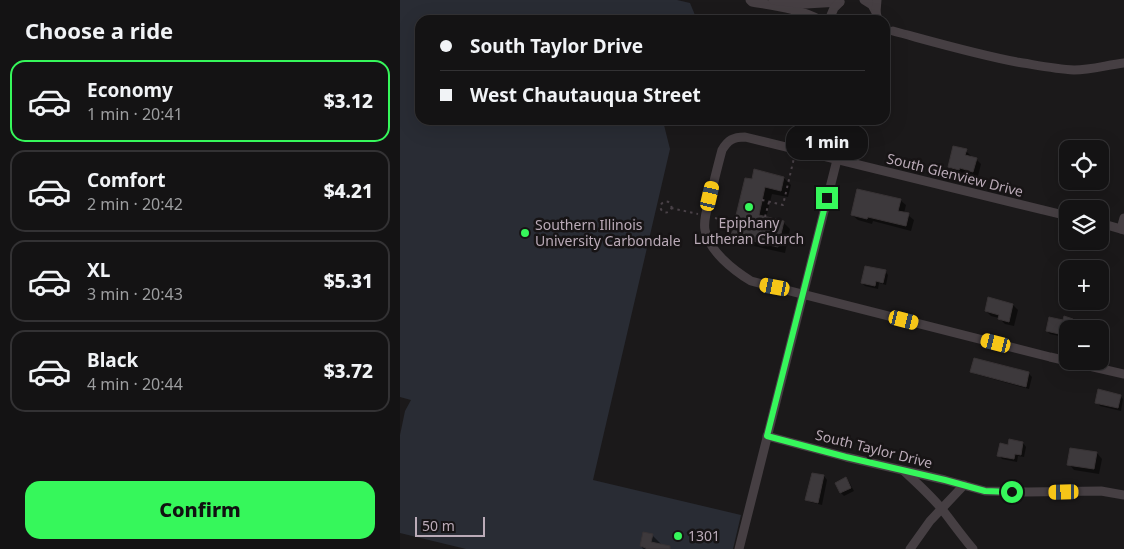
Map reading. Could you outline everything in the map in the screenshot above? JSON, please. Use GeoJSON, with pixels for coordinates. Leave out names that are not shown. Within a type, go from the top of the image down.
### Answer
{"type":"FeatureCollection","features":[{"type":"Feature","properties":{"kind":"street"},"geometry":{"type":"LineString","coordinates":[[750,0],[807,15]]}},
{"type":"Feature","properties":{"kind":"street"},"geometry":{"type":"LineString","coordinates":[[773,0],[806,4],[841,1]]}},
{"type":"Feature","properties":{"kind":"street"},"geometry":{"type":"LineString","coordinates":[[864,0],[872,5],[877,15]]}},
{"type":"Feature","properties":{"kind":"street"},"geometry":{"type":"LineString","coordinates":[[877,0],[877,15]]}},
{"type":"Feature","properties":{"kind":"street"},"geometry":{"type":"LineString","coordinates":[[831,15],[834,8],[841,1]]}},
{"type":"Feature","properties":{"kind":"street"},"geometry":{"type":"LineString","coordinates":[[893,31],[968,52],[1036,66],[1074,70],[1092,69],[1124,63]]}},
{"type":"Feature","properties":{"kind":"street"},"geometry":{"type":"LineString","coordinates":[[842,125],[844,132]]}},
{"type":"Feature","properties":{"kind":"street"},"geometry":{"type":"LineString","coordinates":[[739,549],[836,160],[844,132],[848,125]]}},
{"type":"Feature","properties":{"kind":"street","name":"South Glenview Drive"},"geometry":{"type":"LineString","coordinates":[[706,216],[722,150],[727,141],[737,137],[745,137],[1059,214]]}},
{"type":"Feature","properties":{"kind":"street"},"geometry":{"type":"LineString","coordinates":[[706,216],[705,228],[710,241],[725,262],[750,281],[1124,374]]}},
{"type":"Feature","properties":{"kind":"street"},"geometry":{"type":"LineString","coordinates":[[1109,226],[1123,229],[1124,218]]}},
{"type":"Feature","properties":{"kind":"street","name":"South Taylor Drive"},"geometry":{"type":"LineString","coordinates":[[767,436],[985,491],[1101,491],[1124,495]]}},
{"type":"Feature","properties":{"kind":"street"},"geometry":{"type":"LineString","coordinates":[[902,470],[922,487],[942,509],[973,549]]}},
{"type":"Feature","properties":{"kind":"street"},"geometry":{"type":"LineString","coordinates":[[910,549],[930,522],[964,485]]}},
{"type":"Feature","properties":{"kind":"path"},"geometry":{"type":"LineString","coordinates":[[762,200],[783,206],[794,158]]}},
{"type":"Feature","properties":{"kind":"path"},"geometry":{"type":"LineString","coordinates":[[663,202],[666,202],[670,203],[671,208],[668,212],[664,213],[660,207],[663,202]]}},
{"type":"Feature","properties":{"kind":"path"},"geometry":{"type":"LineString","coordinates":[[766,217],[769,202]]}},
{"type":"Feature","properties":{"kind":"path"},"geometry":{"type":"LineString","coordinates":[[671,208],[734,223]]}},
{"type":"Feature","properties":{"kind":"shaded area","name":"Southern Illinois University Carbondale"},"geometry":{"type":"Polygon","coordinates":[[[400,0],[677,0],[690,3],[695,15],[415,15],[415,125],[664,125],[670,149],[593,480],[741,515],[733,549],[466,549],[400,533],[400,435],[405,411],[411,400],[400,397],[400,0]]]}},
{"type":"Feature","properties":{"kind":"building"},"geometry":{"type":"Polygon","coordinates":[[[953,146],[967,149],[965,155],[977,158],[973,172],[948,167],[953,146]]]}},
{"type":"Feature","properties":{"kind":"building","name":"Epiphany Lutheran Church"},"geometry":{"type":"Polygon","coordinates":[[[754,169],[784,177],[781,191],[765,187],[759,215],[784,221],[778,247],[731,236],[745,178],[752,179],[754,169]]]}},
{"type":"Feature","properties":{"kind":"building"},"geometry":{"type":"Polygon","coordinates":[[[857,189],[901,199],[898,211],[909,213],[906,226],[851,215],[857,189]]]}},
{"type":"Feature","properties":{"kind":"building"},"geometry":{"type":"Polygon","coordinates":[[[865,266],[886,270],[883,283],[876,281],[875,286],[861,283],[865,266]]]}},
{"type":"Feature","properties":{"kind":"building"},"geometry":{"type":"Polygon","coordinates":[[[988,297],[1013,304],[1009,322],[998,319],[999,315],[985,311],[988,297]]]}},
{"type":"Feature","properties":{"kind":"building"},"geometry":{"type":"Polygon","coordinates":[[[1064,316],[1073,319],[1073,320],[1063,320],[1064,316]]]}},
{"type":"Feature","properties":{"kind":"building"},"geometry":{"type":"Polygon","coordinates":[[[1049,317],[1063,320],[1059,320],[1059,334],[1046,331],[1049,317]]]}},
{"type":"Feature","properties":{"kind":"building"},"geometry":{"type":"Polygon","coordinates":[[[974,358],[1029,372],[1026,387],[970,372],[974,358]]]}},
{"type":"Feature","properties":{"kind":"building"},"geometry":{"type":"Polygon","coordinates":[[[1098,389],[1121,395],[1118,408],[1095,403],[1098,389]]]}},
{"type":"Feature","properties":{"kind":"building"},"geometry":{"type":"Polygon","coordinates":[[[1009,439],[1023,442],[1021,455],[1015,454],[1014,459],[997,456],[1000,443],[1008,445],[1009,439]]]}},
{"type":"Feature","properties":{"kind":"building"},"geometry":{"type":"Polygon","coordinates":[[[1070,448],[1097,452],[1094,469],[1067,465],[1070,448]]]}},
{"type":"Feature","properties":{"kind":"building"},"geometry":{"type":"Polygon","coordinates":[[[812,473],[824,475],[818,503],[805,500],[812,473]]]}},
{"type":"Feature","properties":{"kind":"building"},"geometry":{"type":"Polygon","coordinates":[[[846,477],[851,488],[840,493],[835,483],[846,477]]]}},
{"type":"Feature","properties":{"kind":"building"},"geometry":{"type":"Polygon","coordinates":[[[643,532],[653,534],[651,542],[670,546],[670,549],[646,549],[640,546],[643,532]]]}},
{"type":"Feature","properties":{"kind":"place","name":"Epiphany Lutheran Church"},"geometry":{"type":"Point","coordinates":[749,207]}},
{"type":"Feature","properties":{"kind":"place","name":"Southern Illinois University Carbondale"},"geometry":{"type":"Point","coordinates":[525,233]}},
{"type":"Feature","properties":{"kind":"place","name":"1301"},"geometry":{"type":"Point","coordinates":[678,536]}},
{"type":"Feature","properties":{"kind":"route"},"geometry":{"type":"LineString","coordinates":[[827,198],[767,436],[985,491],[1012,492]]}}]}
